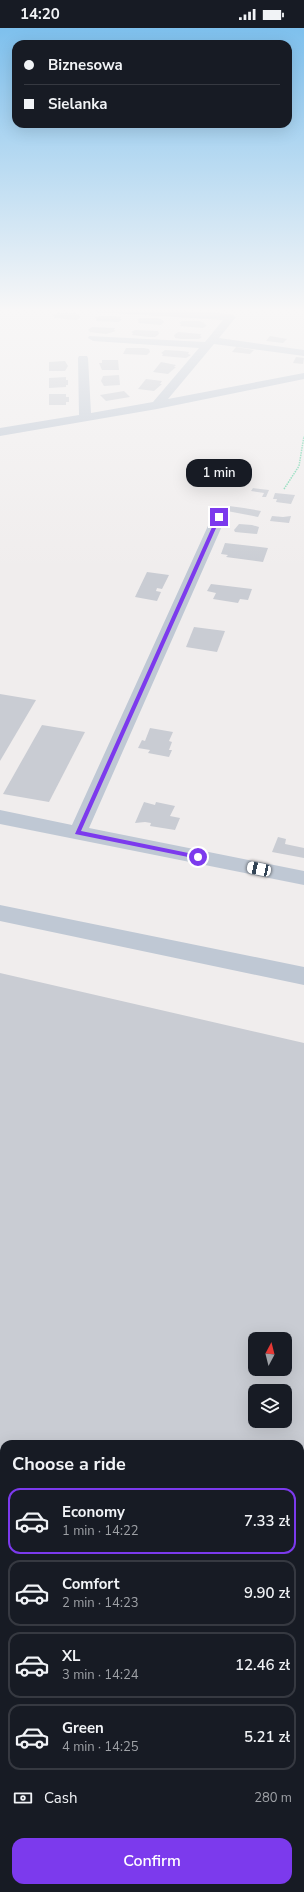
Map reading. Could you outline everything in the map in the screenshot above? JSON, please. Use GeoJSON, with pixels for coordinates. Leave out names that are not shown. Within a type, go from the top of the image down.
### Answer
{"type":"FeatureCollection","features":[{"type":"Feature","properties":{"kind":"street"},"geometry":{"type":"LineString","coordinates":[[84,396],[85,417]]}},
{"type":"Feature","properties":{"kind":"street"},"geometry":{"type":"LineString","coordinates":[[158,405],[165,396]]}},
{"type":"Feature","properties":{"kind":"street"},"geometry":{"type":"LineString","coordinates":[[0,432],[203,396]]}},
{"type":"Feature","properties":{"kind":"street"},"geometry":{"type":"LineString","coordinates":[[78,832],[219,517]]}},
{"type":"Feature","properties":{"kind":"street"},"geometry":{"type":"LineString","coordinates":[[0,817],[304,878]]}},
{"type":"Feature","properties":{"kind":"street"},"geometry":{"type":"LineString","coordinates":[[0,913],[304,976]]}},
{"type":"Feature","properties":{"kind":"path"},"geometry":{"type":"LineString","coordinates":[[284,489],[299,466],[304,436]]}},
{"type":"Feature","properties":{"kind":"building"},"geometry":{"type":"Polygon","coordinates":[[[49,396],[69,397],[69,402],[66,402],[66,405],[49,405],[49,396]]]}},
{"type":"Feature","properties":{"kind":"building"},"geometry":{"type":"Polygon","coordinates":[[[101,396],[130,397],[106,401],[101,396]]]}},
{"type":"Feature","properties":{"kind":"building"},"geometry":{"type":"Polygon","coordinates":[[[253,488],[269,490],[266,497],[262,497],[264,493],[251,491],[253,488]]]}},
{"type":"Feature","properties":{"kind":"building"},"geometry":{"type":"Polygon","coordinates":[[[275,493],[295,495],[291,504],[276,502],[277,499],[273,499],[275,493]]]}},
{"type":"Feature","properties":{"kind":"building"},"geometry":{"type":"Polygon","coordinates":[[[229,506],[261,511],[258,517],[227,511],[229,506]]]}},
{"type":"Feature","properties":{"kind":"building"},"geometry":{"type":"Polygon","coordinates":[[[272,516],[291,516],[289,523],[270,521],[272,516]]]}},
{"type":"Feature","properties":{"kind":"building"},"geometry":{"type":"Polygon","coordinates":[[[239,524],[259,527],[257,534],[235,532],[234,530],[239,524]]]}},
{"type":"Feature","properties":{"kind":"building"},"geometry":{"type":"Polygon","coordinates":[[[225,543],[268,548],[263,562],[226,557],[228,555],[221,554],[225,543]]]}},
{"type":"Feature","properties":{"kind":"building"},"geometry":{"type":"Polygon","coordinates":[[[147,572],[169,575],[162,589],[157,588],[156,591],[161,592],[157,601],[135,597],[147,572]]]}},
{"type":"Feature","properties":{"kind":"building"},"geometry":{"type":"Polygon","coordinates":[[[211,584],[252,589],[248,600],[240,599],[238,603],[213,599],[216,593],[207,591],[211,584]]]}},
{"type":"Feature","properties":{"kind":"building"},"geometry":{"type":"Polygon","coordinates":[[[194,627],[225,631],[217,652],[186,647],[194,627]]]}},
{"type":"Feature","properties":{"kind":"building"},"geometry":{"type":"Polygon","coordinates":[[[0,694],[36,700],[0,761],[0,694]]]}},
{"type":"Feature","properties":{"kind":"building"},"geometry":{"type":"Polygon","coordinates":[[[42,725],[85,732],[49,802],[3,794],[42,725]]]}},
{"type":"Feature","properties":{"kind":"building"},"geometry":{"type":"Polygon","coordinates":[[[150,728],[173,732],[169,741],[172,742],[169,750],[172,750],[169,757],[148,753],[150,750],[138,748],[142,740],[145,741],[150,728]]]}},
{"type":"Feature","properties":{"kind":"building"},"geometry":{"type":"Polygon","coordinates":[[[144,802],[155,805],[156,802],[175,806],[170,816],[180,818],[175,830],[150,826],[151,823],[135,823],[144,802]]]}},
{"type":"Feature","properties":{"kind":"building"},"geometry":{"type":"Polygon","coordinates":[[[278,837],[286,839],[285,844],[304,848],[304,858],[272,852],[278,837]]]}},
{"type":"Feature","properties":{"kind":"building"},"geometry":{"type":"Polygon","coordinates":[[[0,973],[304,1043],[304,1440],[0,1440],[0,973]]]}},
{"type":"Feature","properties":{"kind":"route"},"geometry":{"type":"LineString","coordinates":[[198,857],[78,832],[219,517]]}}]}
